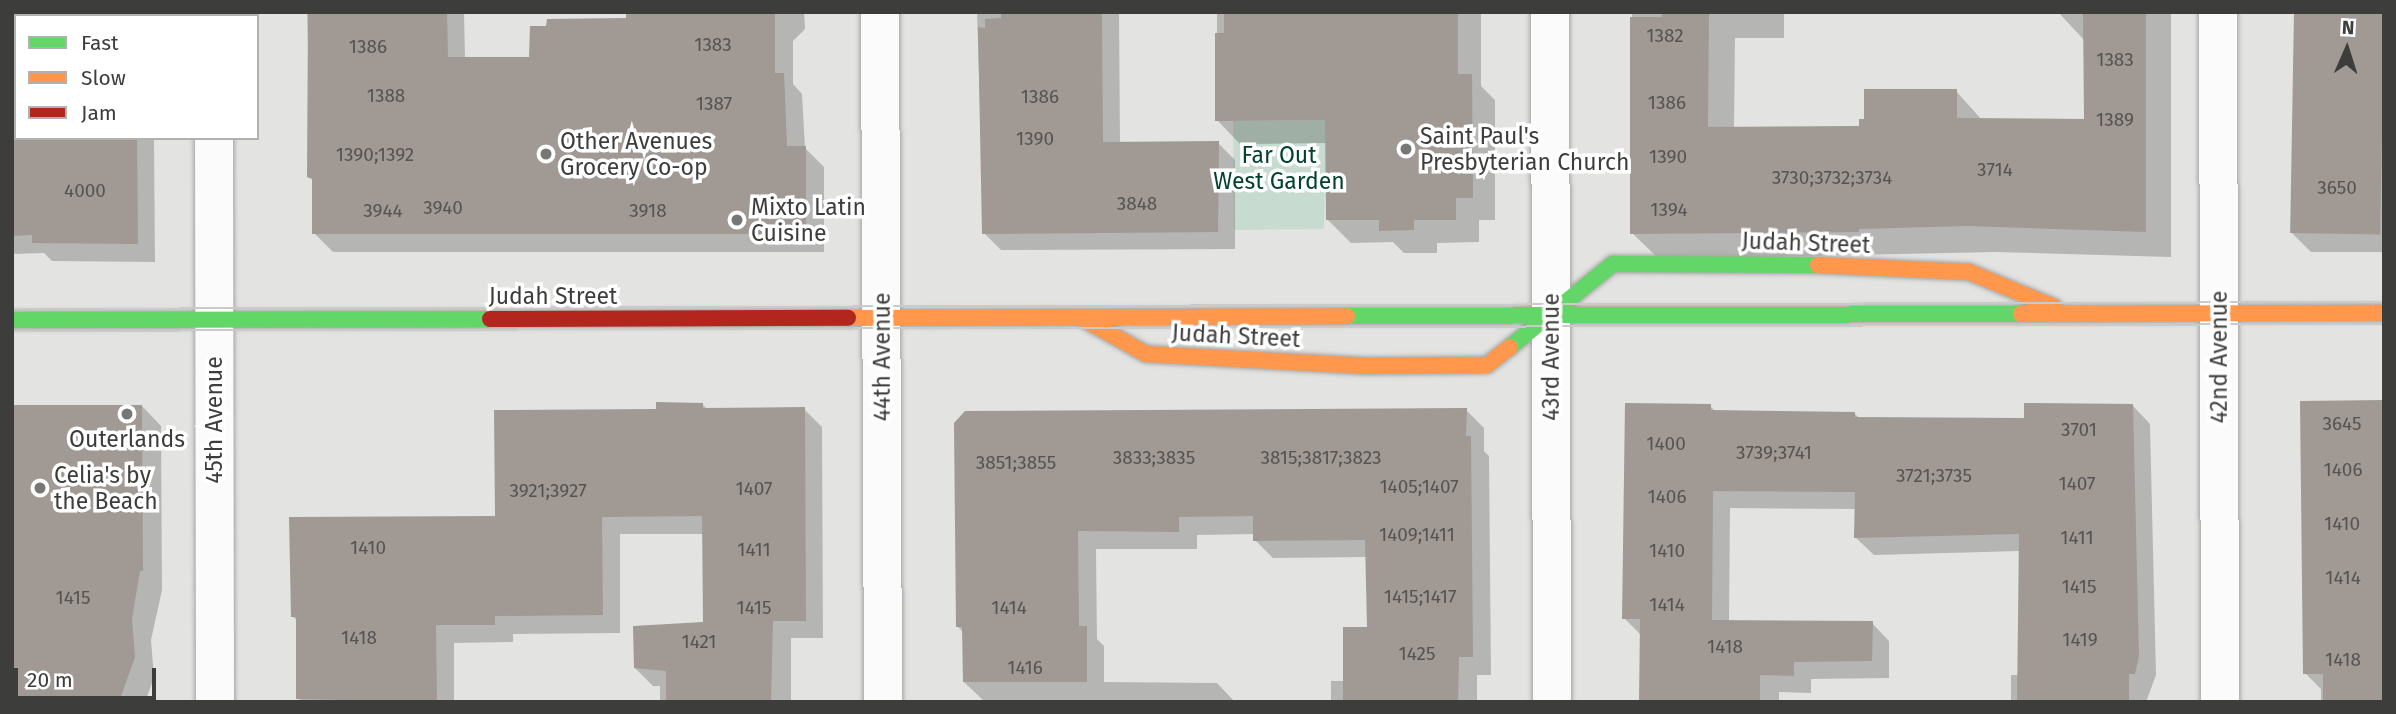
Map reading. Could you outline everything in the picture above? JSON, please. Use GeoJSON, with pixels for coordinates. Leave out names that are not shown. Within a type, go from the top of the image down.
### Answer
{"type":"FeatureCollection","features":[{"type":"Feature","properties":{"kind":"street","name":"44th Avenue"},"geometry":{"type":"LineString","coordinates":[[880,12],[883,702]]}},
{"type":"Feature","properties":{"kind":"street","name":"43rd Avenue"},"geometry":{"type":"LineString","coordinates":[[1550,12],[1552,702]]}},
{"type":"Feature","properties":{"kind":"street","name":"42nd Avenue"},"geometry":{"type":"LineString","coordinates":[[2218,12],[2220,702]]}},
{"type":"Feature","properties":{"kind":"street","name":"45th Avenue"},"geometry":{"type":"LineString","coordinates":[[214,140],[215,702]]}},
{"type":"Feature","properties":{"kind":"street","name":"Judah Street"},"geometry":{"type":"LineString","coordinates":[[1080,317],[1146,354],[1393,366],[1487,365],[1613,264],[1746,262],[1969,272],[2069,314]]}},
{"type":"Feature","properties":{"kind":"street","name":"Judah Street"},"geometry":{"type":"LineString","coordinates":[[12,311],[20,320],[2384,313]]}},
{"type":"Feature","properties":{"kind":"green space","name":"Far Out West Garden"},"geometry":{"type":"Polygon","coordinates":[[[1339,120],[1325,177],[1324,229],[1234,230],[1233,121],[1339,120]]]}},
{"type":"Feature","properties":{"kind":"building"},"geometry":{"type":"Polygon","coordinates":[[[308,12],[447,12],[448,57],[529,57],[530,26],[546,26],[547,19],[626,18],[626,12],[775,12],[775,73],[784,73],[787,146],[806,146],[806,234],[312,234],[312,179],[307,177],[308,12]]]}},
{"type":"Feature","properties":{"kind":"building"},"geometry":{"type":"Polygon","coordinates":[[[1001,12],[1102,12],[1103,142],[1219,141],[1218,232],[982,234],[978,27],[985,28],[985,19],[1001,18],[1001,12]]]}},
{"type":"Feature","properties":{"kind":"building","name":"Saint Paul's Presbyterian Church"},"geometry":{"type":"Polygon","coordinates":[[[1224,12],[1458,12],[1458,74],[1472,74],[1473,198],[1456,198],[1456,220],[1414,220],[1414,230],[1379,231],[1379,220],[1326,220],[1325,120],[1215,121],[1215,33],[1224,33],[1224,12]]]}},
{"type":"Feature","properties":{"kind":"building"},"geometry":{"type":"Polygon","coordinates":[[[1662,12],[1709,12],[1708,127],[1859,126],[1859,119],[1864,119],[1864,89],[1957,89],[1957,118],[2084,119],[2083,12],[2146,12],[2146,232],[1968,226],[1859,229],[1859,232],[1630,234],[1630,17],[1662,17],[1662,12]]]}},
{"type":"Feature","properties":{"kind":"building"},"geometry":{"type":"Polygon","coordinates":[[[2294,12],[2384,14],[2380,235],[2290,233],[2294,12]]]}},
{"type":"Feature","properties":{"kind":"building"},"geometry":{"type":"Polygon","coordinates":[[[12,140],[137,140],[138,244],[32,243],[32,235],[12,236],[12,140]]]}},
{"type":"Feature","properties":{"kind":"building"},"geometry":{"type":"Polygon","coordinates":[[[2384,400],[2384,702],[2323,702],[2323,674],[2303,674],[2300,401],[2384,400]]]}},
{"type":"Feature","properties":{"kind":"building"},"geometry":{"type":"Polygon","coordinates":[[[656,402],[703,403],[703,408],[805,407],[806,621],[773,621],[771,702],[666,702],[666,671],[634,668],[633,626],[703,622],[702,516],[602,517],[603,615],[495,616],[495,625],[436,625],[437,702],[296,699],[296,617],[291,617],[289,517],[495,516],[494,410],[656,409],[656,402]]]}},
{"type":"Feature","properties":{"kind":"building"},"geometry":{"type":"Polygon","coordinates":[[[1625,403],[1711,404],[1711,410],[1855,412],[1855,417],[2024,418],[2024,403],[2133,404],[2139,656],[2135,674],[2129,674],[2129,702],[2017,702],[2019,534],[1854,538],[1855,492],[1713,491],[1712,620],[1873,621],[1872,661],[1794,662],[1794,676],[1760,675],[1760,702],[1639,702],[1640,619],[1622,619],[1625,403]]]}},
{"type":"Feature","properties":{"kind":"building"},"geometry":{"type":"Polygon","coordinates":[[[12,405],[142,405],[143,571],[140,571],[132,619],[135,657],[119,702],[12,702],[12,405]]]}},
{"type":"Feature","properties":{"kind":"building"},"geometry":{"type":"Polygon","coordinates":[[[1467,408],[1466,436],[1471,436],[1473,657],[1459,657],[1458,702],[1343,702],[1343,627],[1367,627],[1365,540],[1253,541],[1253,516],[1179,517],[1179,532],[1078,531],[1079,626],[1087,626],[1087,682],[963,682],[962,627],[956,627],[954,423],[965,411],[1467,408]]]}},
{"type":"Feature","properties":{"kind":"tram line"},"geometry":{"type":"LineString","coordinates":[[12,309],[2384,302]]}},
{"type":"Feature","properties":{"kind":"tram line"},"geometry":{"type":"LineString","coordinates":[[12,331],[2384,324]]}},
{"type":"Feature","properties":{"kind":"traffic: fast"},"geometry":{"type":"LineString","coordinates":[[1510,347],[1613,264],[1818,265]]}},
{"type":"Feature","properties":{"kind":"traffic: fast"},"geometry":{"type":"LineString","coordinates":[[1347,316],[2021,314]]}},
{"type":"Feature","properties":{"kind":"traffic: fast"},"geometry":{"type":"LineString","coordinates":[[12,320],[490,319]]}},
{"type":"Feature","properties":{"kind":"traffic: slow"},"geometry":{"type":"LineString","coordinates":[[1818,265],[1969,272],[2054,307]]}},
{"type":"Feature","properties":{"kind":"traffic: slow"},"geometry":{"type":"LineString","coordinates":[[2021,314],[2384,313]]}},
{"type":"Feature","properties":{"kind":"traffic: slow"},"geometry":{"type":"LineString","coordinates":[[848,318],[1347,316]]}},
{"type":"Feature","properties":{"kind":"traffic: slow"},"geometry":{"type":"LineString","coordinates":[[1082,318],[1146,354],[1366,366],[1487,365],[1510,347]]}},
{"type":"Feature","properties":{"kind":"traffic: jam"},"geometry":{"type":"LineString","coordinates":[[490,319],[848,318]]}},
{"type":"Feature","properties":{"kind":"place","name":"Saint Paul's Presbyterian Church"},"geometry":{"type":"Point","coordinates":[1406,149]}},
{"type":"Feature","properties":{"kind":"place","name":"Other Avenues Grocery Co-op"},"geometry":{"type":"Point","coordinates":[546,154]}},
{"type":"Feature","properties":{"kind":"place","name":"Mixto Latin Cuisine"},"geometry":{"type":"Point","coordinates":[737,220]}},
{"type":"Feature","properties":{"kind":"place","name":"Outerlands"},"geometry":{"type":"Point","coordinates":[127,414]}},
{"type":"Feature","properties":{"kind":"place","name":"Celia's by the Beach"},"geometry":{"type":"Point","coordinates":[40,488]}}]}
